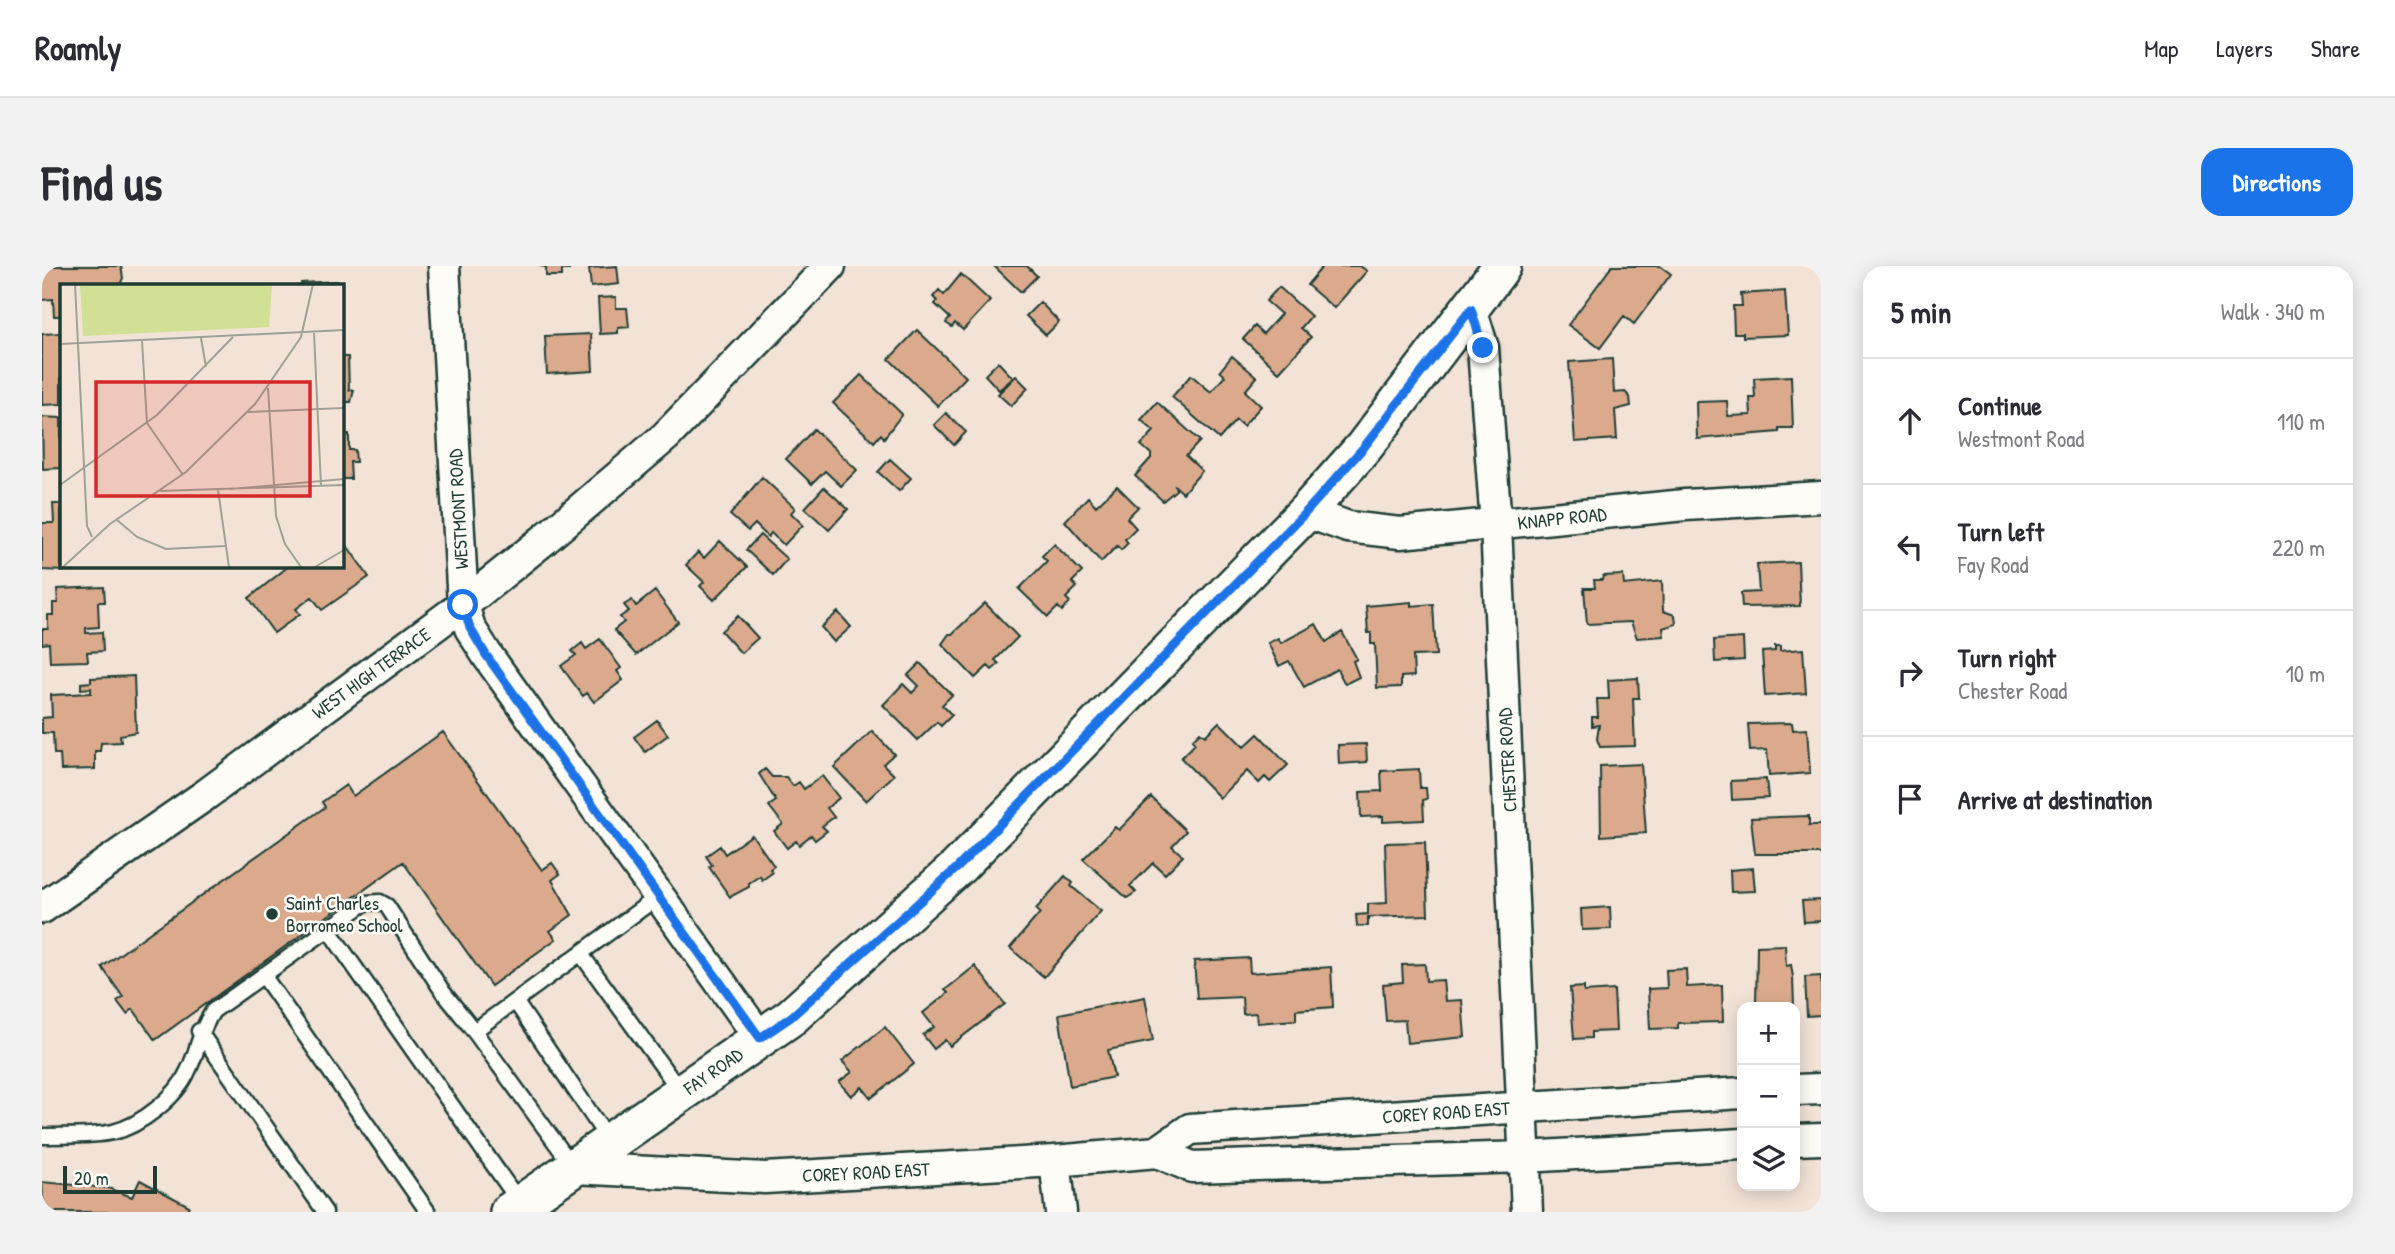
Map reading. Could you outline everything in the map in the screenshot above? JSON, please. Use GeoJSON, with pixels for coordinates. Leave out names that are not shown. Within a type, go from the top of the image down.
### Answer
{"type":"FeatureCollection","features":[{"type":"Feature","properties":{"kind":"street","name":"WESTMONT ROAD"},"geometry":{"type":"LineString","coordinates":[[444,266],[463,605],[470,628],[486,655],[760,1038]]}},
{"type":"Feature","properties":{"kind":"street","name":"WEST HIGH TERRACE"},"geometry":{"type":"LineString","coordinates":[[42,908],[204,796],[463,605],[666,436],[830,266]]}},
{"type":"Feature","properties":{"kind":"street","name":"FAY ROAD"},"geometry":{"type":"LineString","coordinates":[[515,1208],[791,1017],[958,867],[1306,512],[1364,447],[1502,266]]}},
{"type":"Feature","properties":{"kind":"street","name":"CHESTER ROAD"},"geometry":{"type":"LineString","coordinates":[[1471,309],[1483,348],[1496,525],[1527,1212]]}},
{"type":"Feature","properties":{"kind":"street","name":"KNAPP ROAD"},"geometry":{"type":"LineString","coordinates":[[1306,512],[1348,527],[1399,533],[1685,505],[1821,497]]}},
{"type":"Feature","properties":{"kind":"street"},"geometry":{"type":"LineString","coordinates":[[1800,1090],[1821,1089]]}},
{"type":"Feature","properties":{"kind":"street","name":"COREY ROAD EAST"},"geometry":{"type":"LineString","coordinates":[[1157,1152],[1190,1129],[1737,1093]]}},
{"type":"Feature","properties":{"kind":"street"},"geometry":{"type":"LineString","coordinates":[[1800,1140],[1821,1139]]}},
{"type":"Feature","properties":{"kind":"street","name":"COREY ROAD EAST"},"geometry":{"type":"LineString","coordinates":[[574,1168],[765,1178],[1055,1161],[1157,1152],[1192,1167],[1525,1157],[1737,1143]]}},
{"type":"Feature","properties":{"kind":"street"},"geometry":{"type":"LineString","coordinates":[[1055,1161],[1061,1212]]}},
{"type":"Feature","properties":{"kind":"lane"},"geometry":{"type":"LineString","coordinates":[[474,1031],[659,896]]}},
{"type":"Feature","properties":{"kind":"lane"},"geometry":{"type":"LineString","coordinates":[[42,1136],[117,1132],[136,1122],[159,1106],[182,1083],[194,1058],[199,1031],[213,1011],[365,903],[380,902],[387,906],[443,992],[574,1168]]}},
{"type":"Feature","properties":{"kind":"lane"},"geometry":{"type":"LineString","coordinates":[[328,929],[515,1208]]}},
{"type":"Feature","properties":{"kind":"lane"},"geometry":{"type":"LineString","coordinates":[[580,954],[681,1093]]}},
{"type":"Feature","properties":{"kind":"lane"},"geometry":{"type":"LineString","coordinates":[[263,975],[428,1212]]}},
{"type":"Feature","properties":{"kind":"lane"},"geometry":{"type":"LineString","coordinates":[[515,1001],[611,1143]]}},
{"type":"Feature","properties":{"kind":"lane"},"geometry":{"type":"LineString","coordinates":[[199,1031],[325,1212]]}},
{"type":"Feature","properties":{"kind":"building"},"geometry":{"type":"Polygon","coordinates":[[[42,266],[121,266],[123,278],[120,284],[60,284],[60,316],[54,316],[53,299],[42,300],[42,266]]]}},
{"type":"Feature","properties":{"kind":"building"},"geometry":{"type":"Polygon","coordinates":[[[540,266],[569,266],[569,270],[562,270],[562,276],[546,276],[546,267],[540,266]]]}},
{"type":"Feature","properties":{"kind":"building"},"geometry":{"type":"Polygon","coordinates":[[[617,266],[619,284],[591,287],[589,268],[617,266]]]}},
{"type":"Feature","properties":{"kind":"building"},"geometry":{"type":"Polygon","coordinates":[[[994,266],[1027,266],[1037,276],[1021,292],[994,266]]]}},
{"type":"Feature","properties":{"kind":"building"},"geometry":{"type":"Polygon","coordinates":[[[1323,266],[1360,266],[1367,271],[1334,308],[1307,285],[1323,266]]]}},
{"type":"Feature","properties":{"kind":"building"},"geometry":{"type":"Polygon","coordinates":[[[1612,266],[1660,266],[1671,274],[1634,324],[1624,316],[1600,348],[1568,325],[1612,266]]]}},
{"type":"Feature","properties":{"kind":"building"},"geometry":{"type":"Polygon","coordinates":[[[961,274],[990,301],[963,330],[955,323],[952,327],[946,323],[950,318],[935,304],[937,301],[933,297],[939,290],[944,295],[961,274]]]}},
{"type":"Feature","properties":{"kind":"building"},"geometry":{"type":"Polygon","coordinates":[[[338,281],[338,284],[301,283],[338,281]]]}},
{"type":"Feature","properties":{"kind":"building"},"geometry":{"type":"Polygon","coordinates":[[[1279,287],[1311,316],[1301,328],[1311,337],[1279,372],[1243,339],[1255,326],[1263,334],[1281,314],[1266,301],[1279,287]]]}},
{"type":"Feature","properties":{"kind":"building"},"geometry":{"type":"Polygon","coordinates":[[[1785,291],[1788,335],[1743,337],[1743,333],[1734,333],[1733,306],[1742,306],[1741,294],[1785,291]]]}},
{"type":"Feature","properties":{"kind":"building"},"geometry":{"type":"Polygon","coordinates":[[[616,297],[616,308],[627,308],[629,327],[618,328],[618,333],[600,334],[598,298],[616,297]]]}},
{"type":"Feature","properties":{"kind":"building"},"geometry":{"type":"Polygon","coordinates":[[[1040,302],[1059,322],[1046,335],[1026,316],[1040,302]]]}},
{"type":"Feature","properties":{"kind":"building"},"geometry":{"type":"Polygon","coordinates":[[[917,330],[966,377],[938,406],[889,359],[917,330]]]}},
{"type":"Feature","properties":{"kind":"building"},"geometry":{"type":"Polygon","coordinates":[[[60,333],[60,404],[42,405],[42,334],[60,333]]]}},
{"type":"Feature","properties":{"kind":"building"},"geometry":{"type":"Polygon","coordinates":[[[591,334],[593,371],[547,374],[545,336],[591,334]]]}},
{"type":"Feature","properties":{"kind":"building"},"geometry":{"type":"Polygon","coordinates":[[[1232,356],[1257,377],[1245,391],[1261,406],[1243,426],[1236,420],[1219,439],[1172,397],[1191,375],[1211,392],[1225,376],[1220,371],[1232,356]]]}},
{"type":"Feature","properties":{"kind":"building"},"geometry":{"type":"Polygon","coordinates":[[[343,357],[348,357],[349,390],[354,390],[351,402],[343,402],[343,357]]]}},
{"type":"Feature","properties":{"kind":"building"},"geometry":{"type":"Polygon","coordinates":[[[1612,359],[1614,393],[1625,392],[1630,397],[1631,406],[1615,410],[1617,439],[1575,442],[1569,362],[1612,359]]]}},
{"type":"Feature","properties":{"kind":"building"},"geometry":{"type":"Polygon","coordinates":[[[998,362],[1013,378],[999,390],[985,375],[998,362]]]}},
{"type":"Feature","properties":{"kind":"building"},"geometry":{"type":"Polygon","coordinates":[[[861,375],[902,414],[884,438],[881,434],[874,442],[833,403],[861,375]]]}},
{"type":"Feature","properties":{"kind":"building"},"geometry":{"type":"Polygon","coordinates":[[[1016,376],[1028,388],[1011,406],[998,394],[1016,376]]]}},
{"type":"Feature","properties":{"kind":"building"},"geometry":{"type":"Polygon","coordinates":[[[1791,376],[1793,428],[1779,428],[1779,432],[1697,439],[1696,402],[1727,401],[1728,416],[1751,415],[1750,398],[1755,398],[1754,378],[1791,376]]]}},
{"type":"Feature","properties":{"kind":"building"},"geometry":{"type":"Polygon","coordinates":[[[1157,402],[1200,441],[1186,456],[1202,471],[1183,493],[1175,486],[1176,490],[1163,501],[1135,476],[1151,458],[1151,454],[1141,445],[1154,431],[1141,420],[1157,402]]]}},
{"type":"Feature","properties":{"kind":"building"},"geometry":{"type":"Polygon","coordinates":[[[946,413],[966,432],[954,445],[934,425],[946,413]]]}},
{"type":"Feature","properties":{"kind":"building"},"geometry":{"type":"Polygon","coordinates":[[[42,417],[60,418],[60,468],[43,469],[42,417]]]}},
{"type":"Feature","properties":{"kind":"building"},"geometry":{"type":"Polygon","coordinates":[[[814,429],[857,470],[841,486],[825,471],[812,484],[786,459],[814,429]]]}},
{"type":"Feature","properties":{"kind":"building"},"geometry":{"type":"Polygon","coordinates":[[[343,434],[349,434],[349,450],[355,450],[356,462],[350,462],[351,479],[343,479],[343,434]]]}},
{"type":"Feature","properties":{"kind":"building"},"geometry":{"type":"Polygon","coordinates":[[[890,459],[911,478],[899,491],[878,472],[890,459]]]}},
{"type":"Feature","properties":{"kind":"building"},"geometry":{"type":"Polygon","coordinates":[[[762,477],[795,508],[791,513],[803,525],[784,545],[771,533],[768,537],[755,524],[748,531],[730,515],[762,477]]]}},
{"type":"Feature","properties":{"kind":"building"},"geometry":{"type":"Polygon","coordinates":[[[1117,486],[1138,507],[1127,518],[1136,528],[1125,539],[1128,543],[1121,550],[1117,546],[1101,562],[1065,521],[1088,497],[1096,506],[1117,486]]]}},
{"type":"Feature","properties":{"kind":"building"},"geometry":{"type":"Polygon","coordinates":[[[824,487],[848,509],[829,530],[805,508],[824,487]]]}},
{"type":"Feature","properties":{"kind":"building"},"geometry":{"type":"Polygon","coordinates":[[[53,504],[60,504],[60,567],[93,567],[70,568],[66,571],[42,570],[42,523],[54,523],[53,504]]]}},
{"type":"Feature","properties":{"kind":"building"},"geometry":{"type":"Polygon","coordinates":[[[760,535],[787,559],[773,575],[746,550],[760,535]]]}},
{"type":"Feature","properties":{"kind":"building"},"geometry":{"type":"Polygon","coordinates":[[[343,540],[369,577],[322,610],[312,597],[296,609],[300,614],[274,633],[249,598],[288,567],[343,567],[343,540]]]}},
{"type":"Feature","properties":{"kind":"building"},"geometry":{"type":"Polygon","coordinates":[[[720,541],[747,567],[714,600],[700,586],[704,582],[686,565],[698,552],[704,558],[720,541]]]}},
{"type":"Feature","properties":{"kind":"building"},"geometry":{"type":"Polygon","coordinates":[[[1054,544],[1082,572],[1072,582],[1077,587],[1066,598],[1070,602],[1062,611],[1058,607],[1048,617],[1019,589],[1047,561],[1042,556],[1054,544]]]}},
{"type":"Feature","properties":{"kind":"building"},"geometry":{"type":"Polygon","coordinates":[[[1798,562],[1800,606],[1742,607],[1741,593],[1759,592],[1757,564],[1798,562]]]}},
{"type":"Feature","properties":{"kind":"building"},"geometry":{"type":"Polygon","coordinates":[[[1623,575],[1624,585],[1662,581],[1663,611],[1675,615],[1676,624],[1663,628],[1664,636],[1637,638],[1631,622],[1587,624],[1584,588],[1595,588],[1594,580],[1602,580],[1603,576],[1623,575]]]}},
{"type":"Feature","properties":{"kind":"building"},"geometry":{"type":"Polygon","coordinates":[[[104,587],[105,602],[98,602],[99,627],[86,628],[86,633],[102,632],[103,651],[87,652],[88,661],[50,662],[49,643],[42,644],[42,629],[48,629],[48,615],[53,615],[53,603],[58,603],[57,589],[104,587]]]}},
{"type":"Feature","properties":{"kind":"building"},"geometry":{"type":"Polygon","coordinates":[[[655,591],[678,622],[636,655],[614,630],[624,622],[620,617],[629,611],[624,605],[632,600],[636,606],[655,591]]]}},
{"type":"Feature","properties":{"kind":"building"},"geometry":{"type":"Polygon","coordinates":[[[1411,602],[1411,606],[1433,604],[1436,655],[1413,656],[1414,676],[1401,677],[1401,687],[1377,688],[1375,644],[1371,644],[1371,633],[1368,633],[1366,606],[1411,602]]]}},
{"type":"Feature","properties":{"kind":"building"},"geometry":{"type":"Polygon","coordinates":[[[985,603],[1018,637],[995,660],[999,664],[992,670],[988,666],[975,678],[942,644],[949,634],[985,603]]]}},
{"type":"Feature","properties":{"kind":"building"},"geometry":{"type":"Polygon","coordinates":[[[838,612],[851,627],[834,642],[821,627],[838,612]]]}},
{"type":"Feature","properties":{"kind":"building"},"geometry":{"type":"Polygon","coordinates":[[[738,616],[758,638],[741,653],[721,631],[738,616]]]}},
{"type":"Feature","properties":{"kind":"building"},"geometry":{"type":"Polygon","coordinates":[[[1316,624],[1326,642],[1342,632],[1357,659],[1353,661],[1359,677],[1345,684],[1337,669],[1304,687],[1289,661],[1279,666],[1268,643],[1278,638],[1281,643],[1316,624]]]}},
{"type":"Feature","properties":{"kind":"building"},"geometry":{"type":"Polygon","coordinates":[[[1743,638],[1744,660],[1715,662],[1714,640],[1743,638]]]}},
{"type":"Feature","properties":{"kind":"building"},"geometry":{"type":"Polygon","coordinates":[[[600,639],[621,668],[617,671],[623,680],[594,702],[587,693],[583,696],[561,666],[576,655],[572,651],[582,643],[586,649],[600,639]]]}},
{"type":"Feature","properties":{"kind":"building"},"geometry":{"type":"Polygon","coordinates":[[[1775,646],[1780,646],[1780,651],[1803,649],[1806,693],[1765,696],[1762,652],[1775,651],[1775,646]]]}},
{"type":"Feature","properties":{"kind":"building"},"geometry":{"type":"Polygon","coordinates":[[[920,663],[952,695],[942,705],[952,715],[941,726],[937,722],[918,740],[883,705],[903,684],[912,693],[919,686],[908,675],[920,663]]]}},
{"type":"Feature","properties":{"kind":"building"},"geometry":{"type":"Polygon","coordinates":[[[134,676],[136,732],[120,735],[121,742],[101,743],[100,751],[95,751],[95,769],[61,770],[60,754],[54,754],[53,733],[42,733],[42,718],[52,717],[51,695],[91,693],[91,688],[81,689],[81,683],[91,682],[91,678],[134,676]]]}},
{"type":"Feature","properties":{"kind":"building"},"geometry":{"type":"Polygon","coordinates":[[[1638,678],[1639,698],[1633,698],[1635,746],[1600,747],[1597,739],[1599,725],[1592,726],[1592,717],[1598,717],[1597,699],[1609,699],[1608,680],[1638,678]]]}},
{"type":"Feature","properties":{"kind":"building"},"geometry":{"type":"Polygon","coordinates":[[[657,720],[668,735],[645,752],[634,737],[657,720]]]}},
{"type":"Feature","properties":{"kind":"building"},"geometry":{"type":"Polygon","coordinates":[[[1219,722],[1244,747],[1258,734],[1288,765],[1270,782],[1265,777],[1259,783],[1247,771],[1220,798],[1181,758],[1195,744],[1192,740],[1200,732],[1205,736],[1219,722]]]}},
{"type":"Feature","properties":{"kind":"building"},"geometry":{"type":"Polygon","coordinates":[[[1792,723],[1793,730],[1807,729],[1810,773],[1769,776],[1767,750],[1750,751],[1748,724],[1792,723]]]}},
{"type":"Feature","properties":{"kind":"building"},"geometry":{"type":"Polygon","coordinates":[[[872,731],[894,754],[883,764],[894,775],[866,801],[834,767],[872,731]]]}},
{"type":"Feature","properties":{"kind":"building"},"geometry":{"type":"Polygon","coordinates":[[[443,732],[542,870],[552,863],[560,874],[552,880],[572,915],[550,931],[556,939],[491,986],[403,862],[155,1040],[133,1009],[127,1014],[117,1001],[123,997],[102,967],[325,807],[322,802],[346,785],[353,796],[443,732]]]}},
{"type":"Feature","properties":{"kind":"building"},"geometry":{"type":"Polygon","coordinates":[[[1366,744],[1367,762],[1339,764],[1338,745],[1366,744]]]}},
{"type":"Feature","properties":{"kind":"building"},"geometry":{"type":"Polygon","coordinates":[[[1641,764],[1646,833],[1601,836],[1600,766],[1641,764]]]}},
{"type":"Feature","properties":{"kind":"building"},"geometry":{"type":"Polygon","coordinates":[[[765,769],[772,777],[786,777],[793,786],[799,782],[804,789],[822,776],[839,798],[827,808],[834,817],[822,826],[827,831],[815,840],[811,835],[799,845],[796,841],[787,848],[774,831],[783,824],[769,806],[776,801],[759,774],[765,769]]]}},
{"type":"Feature","properties":{"kind":"building"},"geometry":{"type":"Polygon","coordinates":[[[1419,769],[1420,788],[1426,788],[1427,799],[1423,800],[1424,820],[1383,822],[1383,816],[1361,817],[1360,792],[1382,791],[1381,771],[1419,769]]]}},
{"type":"Feature","properties":{"kind":"building"},"geometry":{"type":"Polygon","coordinates":[[[1766,779],[1768,798],[1732,800],[1731,781],[1766,779]]]}},
{"type":"Feature","properties":{"kind":"building"},"geometry":{"type":"Polygon","coordinates":[[[1151,797],[1186,831],[1172,846],[1183,856],[1165,874],[1153,863],[1130,886],[1136,892],[1127,898],[1083,859],[1115,827],[1119,830],[1151,797]]]}},
{"type":"Feature","properties":{"kind":"building"},"geometry":{"type":"Polygon","coordinates":[[[1809,816],[1809,825],[1821,825],[1821,854],[1755,854],[1751,818],[1809,816]]]}},
{"type":"Feature","properties":{"kind":"building"},"geometry":{"type":"Polygon","coordinates":[[[752,835],[774,866],[770,869],[772,873],[762,880],[760,876],[749,883],[749,887],[730,897],[709,867],[712,865],[706,856],[720,846],[725,854],[752,835]]]}},
{"type":"Feature","properties":{"kind":"building"},"geometry":{"type":"Polygon","coordinates":[[[1425,842],[1428,915],[1368,917],[1368,926],[1357,926],[1356,915],[1368,914],[1368,904],[1387,903],[1385,843],[1425,842]]]}},
{"type":"Feature","properties":{"kind":"building"},"geometry":{"type":"Polygon","coordinates":[[[1753,868],[1755,891],[1731,892],[1730,870],[1753,868]]]}},
{"type":"Feature","properties":{"kind":"building"},"geometry":{"type":"Polygon","coordinates":[[[1065,876],[1073,883],[1071,886],[1101,911],[1044,977],[1010,948],[1040,913],[1036,909],[1065,876]]]}},
{"type":"Feature","properties":{"kind":"building"},"geometry":{"type":"Polygon","coordinates":[[[1821,900],[1821,921],[1804,922],[1802,901],[1821,900]]]}},
{"type":"Feature","properties":{"kind":"building"},"geometry":{"type":"Polygon","coordinates":[[[1610,907],[1611,929],[1582,930],[1581,909],[1610,907]]]}},
{"type":"Feature","properties":{"kind":"building"},"geometry":{"type":"Polygon","coordinates":[[[1785,945],[1786,966],[1791,965],[1793,977],[1794,1002],[1756,1002],[1757,946],[1785,945]]]}},
{"type":"Feature","properties":{"kind":"building"},"geometry":{"type":"Polygon","coordinates":[[[1249,958],[1250,973],[1331,967],[1333,1007],[1296,1010],[1296,1020],[1257,1023],[1256,1013],[1243,1014],[1242,997],[1197,999],[1194,961],[1249,958]]]}},
{"type":"Feature","properties":{"kind":"building"},"geometry":{"type":"Polygon","coordinates":[[[1425,964],[1426,981],[1443,980],[1445,1001],[1462,1000],[1465,1037],[1407,1043],[1405,1020],[1386,1021],[1383,984],[1403,982],[1402,965],[1425,964]]]}},
{"type":"Feature","properties":{"kind":"building"},"geometry":{"type":"Polygon","coordinates":[[[975,966],[1005,1004],[950,1046],[945,1040],[934,1049],[923,1035],[934,1027],[923,1013],[948,993],[945,990],[975,966]]]}},
{"type":"Feature","properties":{"kind":"building"},"geometry":{"type":"Polygon","coordinates":[[[1686,969],[1687,987],[1722,985],[1723,1022],[1678,1023],[1678,1028],[1650,1029],[1648,989],[1667,988],[1666,970],[1686,969]]]}},
{"type":"Feature","properties":{"kind":"building"},"geometry":{"type":"Polygon","coordinates":[[[1821,976],[1821,1015],[1807,1016],[1805,977],[1821,976]]]}},
{"type":"Feature","properties":{"kind":"building"},"geometry":{"type":"Polygon","coordinates":[[[1584,987],[1584,992],[1614,990],[1616,1031],[1591,1032],[1591,1038],[1574,1039],[1570,988],[1584,987]]]}},
{"type":"Feature","properties":{"kind":"building"},"geometry":{"type":"Polygon","coordinates":[[[1145,997],[1153,1041],[1108,1050],[1114,1077],[1070,1086],[1059,1014],[1145,997]]]}},
{"type":"Feature","properties":{"kind":"building"},"geometry":{"type":"Polygon","coordinates":[[[885,1027],[914,1064],[871,1098],[862,1087],[851,1096],[839,1082],[852,1072],[842,1061],[885,1027]]]}},
{"type":"Feature","properties":{"kind":"building"},"geometry":{"type":"Polygon","coordinates":[[[140,1180],[189,1206],[186,1212],[44,1212],[42,1182],[108,1188],[132,1197],[140,1180]]]}},
{"type":"Feature","properties":{"kind":"place","name":"Saint Charles Borromeo School"},"geometry":{"type":"Point","coordinates":[272,914]}},
{"type":"Feature","properties":{"kind":"route"},"geometry":{"type":"LineString","coordinates":[[463,605],[470,628],[486,655],[760,1038],[791,1017],[958,867],[1306,512],[1364,447],[1471,309],[1483,348]]}}]}
